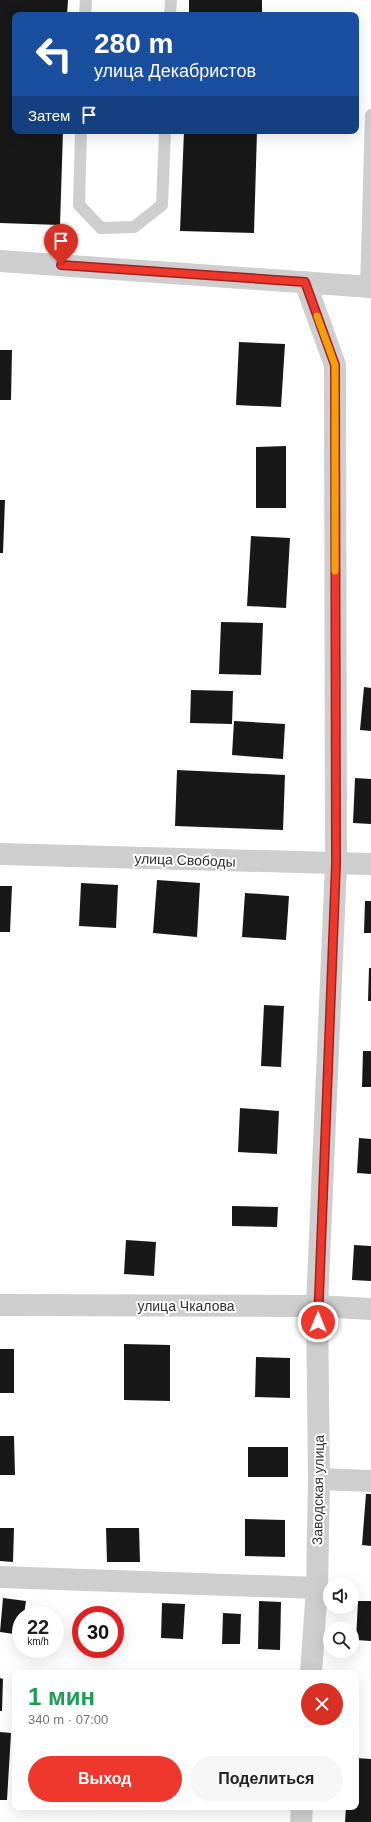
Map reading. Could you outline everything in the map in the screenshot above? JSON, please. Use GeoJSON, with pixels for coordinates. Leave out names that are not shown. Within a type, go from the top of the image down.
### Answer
{"type":"FeatureCollection","features":[{"type":"Feature","properties":{"kind":"street"},"geometry":{"type":"LineString","coordinates":[[0,261],[368,287]]}},
{"type":"Feature","properties":{"kind":"street","name":"Заводская улица"},"geometry":{"type":"LineString","coordinates":[[305,282],[335,365],[336,864],[317,1306],[319,1479],[316,1588],[311,1670]]}},
{"type":"Feature","properties":{"kind":"street","name":"улица Свободы"},"geometry":{"type":"LineString","coordinates":[[0,854],[371,864]]}},
{"type":"Feature","properties":{"kind":"street","name":"улица Чкалова"},"geometry":{"type":"LineString","coordinates":[[0,1305],[317,1306],[371,1309]]}},
{"type":"Feature","properties":{"kind":"street"},"geometry":{"type":"LineString","coordinates":[[319,1479],[371,1481]]}},
{"type":"Feature","properties":{"kind":"street"},"geometry":{"type":"LineString","coordinates":[[0,1577],[316,1588]]}},
{"type":"Feature","properties":{"kind":"street"},"geometry":{"type":"LineString","coordinates":[[302,1810],[302,1822]]}},
{"type":"Feature","properties":{"kind":"lane"},"geometry":{"type":"LineString","coordinates":[[85,12],[86,0]]}},
{"type":"Feature","properties":{"kind":"lane"},"geometry":{"type":"LineString","coordinates":[[170,12],[171,0]]}},
{"type":"Feature","properties":{"kind":"lane"},"geometry":{"type":"LineString","coordinates":[[368,287],[371,115]]}},
{"type":"Feature","properties":{"kind":"lane"},"geometry":{"type":"LineString","coordinates":[[81,134],[79,205],[101,228],[134,227],[162,205],[166,134]]}},
{"type":"Feature","properties":{"kind":"building"},"geometry":{"type":"Polygon","coordinates":[[[0,0],[68,0],[67,12],[12,12],[12,134],[63,134],[60,225],[0,223],[0,0]]]}},
{"type":"Feature","properties":{"kind":"building"},"geometry":{"type":"Polygon","coordinates":[[[189,0],[262,0],[262,12],[189,12],[189,0]]]}},
{"type":"Feature","properties":{"kind":"building"},"geometry":{"type":"Polygon","coordinates":[[[184,134],[257,134],[254,233],[180,231],[184,134]]]}},
{"type":"Feature","properties":{"kind":"building"},"geometry":{"type":"Polygon","coordinates":[[[239,342],[285,344],[281,407],[236,405],[239,342]]]}},
{"type":"Feature","properties":{"kind":"building"},"geometry":{"type":"Polygon","coordinates":[[[0,350],[12,350],[11,400],[0,400],[0,350]]]}},
{"type":"Feature","properties":{"kind":"building"},"geometry":{"type":"Polygon","coordinates":[[[286,446],[286,508],[256,508],[256,447],[286,446]]]}},
{"type":"Feature","properties":{"kind":"building"},"geometry":{"type":"Polygon","coordinates":[[[0,500],[5,500],[3,553],[0,553],[0,500]]]}},
{"type":"Feature","properties":{"kind":"building"},"geometry":{"type":"Polygon","coordinates":[[[251,536],[290,538],[286,608],[247,606],[251,536]]]}},
{"type":"Feature","properties":{"kind":"building"},"geometry":{"type":"Polygon","coordinates":[[[221,622],[263,623],[261,675],[219,674],[221,622]]]}},
{"type":"Feature","properties":{"kind":"building"},"geometry":{"type":"Polygon","coordinates":[[[364,687],[371,688],[371,731],[360,730],[364,687]]]}},
{"type":"Feature","properties":{"kind":"building"},"geometry":{"type":"Polygon","coordinates":[[[191,690],[233,691],[232,724],[190,723],[191,690]]]}},
{"type":"Feature","properties":{"kind":"building"},"geometry":{"type":"Polygon","coordinates":[[[234,721],[285,724],[283,759],[232,755],[234,721]]]}},
{"type":"Feature","properties":{"kind":"building"},"geometry":{"type":"Polygon","coordinates":[[[177,770],[285,775],[283,830],[175,826],[177,770]]]}},
{"type":"Feature","properties":{"kind":"building"},"geometry":{"type":"Polygon","coordinates":[[[355,778],[371,779],[371,824],[353,823],[355,778]]]}},
{"type":"Feature","properties":{"kind":"building"},"geometry":{"type":"Polygon","coordinates":[[[157,880],[200,883],[197,937],[153,933],[157,880]]]}},
{"type":"Feature","properties":{"kind":"building"},"geometry":{"type":"Polygon","coordinates":[[[81,883],[118,885],[116,928],[79,926],[81,883]]]}},
{"type":"Feature","properties":{"kind":"building"},"geometry":{"type":"Polygon","coordinates":[[[0,886],[12,886],[10,932],[0,932],[0,886]]]}},
{"type":"Feature","properties":{"kind":"building"},"geometry":{"type":"Polygon","coordinates":[[[245,893],[289,896],[286,940],[242,937],[245,893]]]}},
{"type":"Feature","properties":{"kind":"building"},"geometry":{"type":"Polygon","coordinates":[[[365,901],[371,901],[371,933],[364,933],[365,901]]]}},
{"type":"Feature","properties":{"kind":"building"},"geometry":{"type":"Polygon","coordinates":[[[369,968],[371,968],[371,1001],[368,1001],[369,968]]]}},
{"type":"Feature","properties":{"kind":"building"},"geometry":{"type":"Polygon","coordinates":[[[264,1005],[284,1006],[281,1067],[261,1066],[264,1005]]]}},
{"type":"Feature","properties":{"kind":"building"},"geometry":{"type":"Polygon","coordinates":[[[363,1051],[371,1051],[371,1087],[362,1087],[363,1051]]]}},
{"type":"Feature","properties":{"kind":"building"},"geometry":{"type":"Polygon","coordinates":[[[240,1108],[279,1111],[277,1154],[238,1152],[240,1108]]]}},
{"type":"Feature","properties":{"kind":"building"},"geometry":{"type":"Polygon","coordinates":[[[359,1138],[371,1139],[371,1174],[357,1173],[359,1138]]]}},
{"type":"Feature","properties":{"kind":"building"},"geometry":{"type":"Polygon","coordinates":[[[232,1206],[278,1207],[277,1227],[232,1226],[232,1206]]]}},
{"type":"Feature","properties":{"kind":"building"},"geometry":{"type":"Polygon","coordinates":[[[126,1240],[156,1242],[154,1276],[124,1274],[126,1240]]]}},
{"type":"Feature","properties":{"kind":"building"},"geometry":{"type":"Polygon","coordinates":[[[354,1245],[371,1246],[371,1281],[352,1280],[354,1245]]]}},
{"type":"Feature","properties":{"kind":"building"},"geometry":{"type":"Polygon","coordinates":[[[124,1344],[170,1345],[170,1401],[124,1400],[124,1344]]]}},
{"type":"Feature","properties":{"kind":"building"},"geometry":{"type":"Polygon","coordinates":[[[0,1349],[14,1349],[14,1393],[0,1393],[0,1349]]]}},
{"type":"Feature","properties":{"kind":"building"},"geometry":{"type":"Polygon","coordinates":[[[256,1357],[290,1358],[290,1398],[255,1397],[256,1357]]]}},
{"type":"Feature","properties":{"kind":"building"},"geometry":{"type":"Polygon","coordinates":[[[0,1436],[14,1436],[15,1475],[0,1475],[0,1436]]]}},
{"type":"Feature","properties":{"kind":"building"},"geometry":{"type":"Polygon","coordinates":[[[248,1447],[288,1447],[288,1477],[248,1477],[248,1447]]]}},
{"type":"Feature","properties":{"kind":"building"},"geometry":{"type":"Polygon","coordinates":[[[366,1494],[371,1494],[371,1546],[362,1545],[366,1494]]]}},
{"type":"Feature","properties":{"kind":"building"},"geometry":{"type":"Polygon","coordinates":[[[245,1519],[285,1520],[285,1557],[245,1556],[245,1519]]]}},
{"type":"Feature","properties":{"kind":"building"},"geometry":{"type":"Polygon","coordinates":[[[0,1528],[14,1528],[13,1562],[0,1561],[0,1528]]]}},
{"type":"Feature","properties":{"kind":"building"},"geometry":{"type":"Polygon","coordinates":[[[106,1528],[139,1528],[140,1562],[107,1562],[106,1528]]]}},
{"type":"Feature","properties":{"kind":"building"},"geometry":{"type":"Polygon","coordinates":[[[3,1598],[26,1601],[25,1606],[12,1606],[12,1634],[0,1632],[3,1598]]]}},
{"type":"Feature","properties":{"kind":"building"},"geometry":{"type":"Polygon","coordinates":[[[259,1601],[281,1602],[280,1650],[258,1649],[259,1601]]]}},
{"type":"Feature","properties":{"kind":"building"},"geometry":{"type":"Polygon","coordinates":[[[359,1601],[371,1601],[371,1641],[359,1640],[359,1622],[357,1622],[357,1614],[359,1614],[359,1601]]]}},
{"type":"Feature","properties":{"kind":"building"},"geometry":{"type":"Polygon","coordinates":[[[162,1603],[185,1604],[183,1639],[161,1638],[162,1603]]]}},
{"type":"Feature","properties":{"kind":"building"},"geometry":{"type":"Polygon","coordinates":[[[223,1613],[241,1614],[240,1644],[222,1644],[223,1613]]]}},
{"type":"Feature","properties":{"kind":"building"},"geometry":{"type":"Polygon","coordinates":[[[0,1678],[3,1679],[2,1711],[0,1711],[0,1678]]]}},
{"type":"Feature","properties":{"kind":"building"},"geometry":{"type":"Polygon","coordinates":[[[0,1732],[11,1733],[7,1800],[0,1800],[0,1732]]]}},
{"type":"Feature","properties":{"kind":"building"},"geometry":{"type":"Polygon","coordinates":[[[359,1758],[371,1759],[371,1822],[345,1822],[346,1810],[359,1810],[359,1758]]]}},
{"type":"Feature","properties":{"kind":"slow traffic"},"geometry":{"type":"LineString","coordinates":[[317,316],[335,365],[335,571]]}},
{"type":"Feature","properties":{"kind":"route"},"geometry":{"type":"LineString","coordinates":[[61,265],[305,282],[335,365],[336,864],[317,1306],[318,1322]]}}]}
